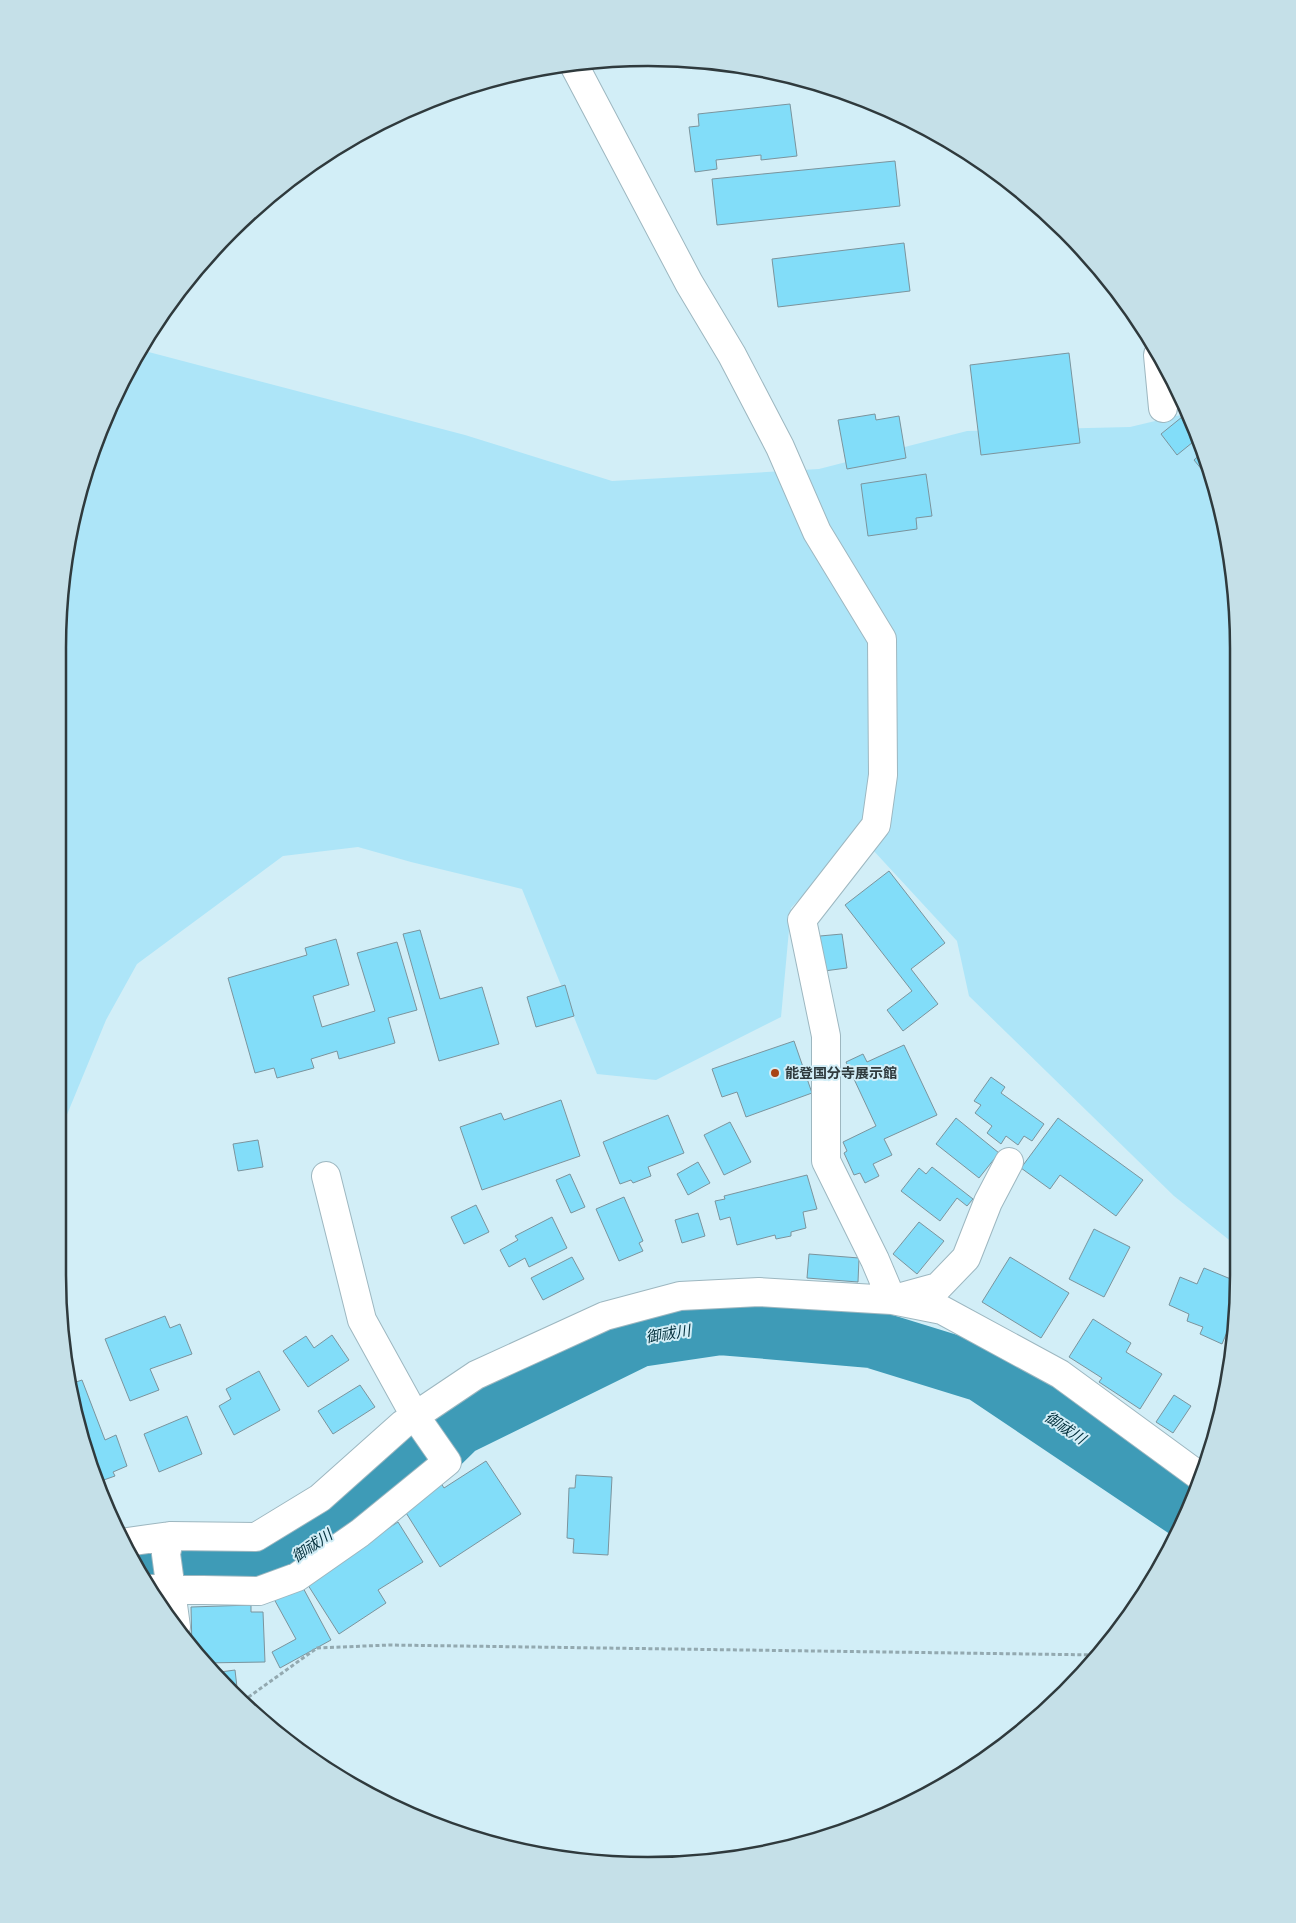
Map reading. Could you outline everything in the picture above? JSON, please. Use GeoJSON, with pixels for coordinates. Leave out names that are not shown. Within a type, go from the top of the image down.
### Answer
{"type":"FeatureCollection","features":[{"type":"Feature","properties":{"kind":"street"},"geometry":{"type":"LineString","coordinates":[[577,70],[689,283],[732,355],[771,430],[817,532],[882,639],[883,775],[876,825],[802,920],[826,1036],[826,1161],[875,1260],[892,1300]]}},
{"type":"Feature","properties":{"kind":"street"},"geometry":{"type":"LineString","coordinates":[[1160,371],[1163,408]]}},
{"type":"Feature","properties":{"kind":"street"},"geometry":{"type":"LineString","coordinates":[[892,1300],[938,1287],[966,1258],[988,1202],[1009,1162]]}},
{"type":"Feature","properties":{"kind":"street"},"geometry":{"type":"LineString","coordinates":[[164,1587],[259,1591],[297,1577],[360,1533],[447,1462],[415,1416],[362,1320],[326,1176]]}},
{"type":"Feature","properties":{"kind":"street"},"geometry":{"type":"LineString","coordinates":[[131,1542],[168,1545],[256,1537],[320,1498],[403,1424],[476,1375],[606,1316],[680,1296],[759,1292],[892,1300],[942,1310],[1060,1374],[1195,1473]]}},
{"type":"Feature","properties":{"kind":"street"},"geometry":{"type":"LineString","coordinates":[[168,1545],[164,1587],[170,1606]]}},
{"type":"Feature","properties":{"kind":"path"},"geometry":{"type":"LineString","coordinates":[[248,1697],[317,1648],[389,1645],[1088,1655]]}},
{"type":"Feature","properties":{"kind":"shaded area"},"geometry":{"type":"Polygon","coordinates":[[[147,352],[465,435],[612,481],[819,469],[967,431],[1130,427],[1181,415],[1199,461],[1210,497],[1219,535],[1229,610],[1230,1241],[1174,1196],[969,996],[957,941],[860,836],[791,908],[781,1017],[656,1080],[597,1074],[522,889],[358,847],[283,856],[137,964],[106,1020],[66,1117],[66,648],[71,572],[77,535],[97,461],[126,391],[147,352]]]}},
{"type":"Feature","properties":{"kind":"building"},"geometry":{"type":"Polygon","coordinates":[[[790,104],[797,156],[761,160],[761,155],[716,160],[717,169],[695,172],[689,127],[699,126],[698,114],[790,104]]]}},
{"type":"Feature","properties":{"kind":"building"},"geometry":{"type":"Polygon","coordinates":[[[895,161],[900,206],[717,225],[712,179],[895,161]]]}},
{"type":"Feature","properties":{"kind":"building"},"geometry":{"type":"Polygon","coordinates":[[[904,243],[910,291],[778,307],[772,259],[904,243]]]}},
{"type":"Feature","properties":{"kind":"building"},"geometry":{"type":"Polygon","coordinates":[[[1069,353],[1080,443],[981,455],[970,365],[1069,353]]]}},
{"type":"Feature","properties":{"kind":"building"},"geometry":{"type":"Polygon","coordinates":[[[875,414],[876,420],[899,416],[906,458],[847,469],[838,420],[875,414]]]}},
{"type":"Feature","properties":{"kind":"building"},"geometry":{"type":"Polygon","coordinates":[[[1182,417],[1192,443],[1177,455],[1161,434],[1182,417]]]}},
{"type":"Feature","properties":{"kind":"building"},"geometry":{"type":"Polygon","coordinates":[[[1197,457],[1201,469],[1194,460],[1197,457]]]}},
{"type":"Feature","properties":{"kind":"building"},"geometry":{"type":"Polygon","coordinates":[[[926,474],[932,516],[916,518],[917,529],[868,536],[861,484],[926,474]]]}},
{"type":"Feature","properties":{"kind":"building"},"geometry":{"type":"Polygon","coordinates":[[[889,871],[945,943],[911,969],[938,1004],[903,1031],[887,1010],[912,991],[845,905],[889,871]]]}},
{"type":"Feature","properties":{"kind":"building"},"geometry":{"type":"Polygon","coordinates":[[[420,930],[440,999],[482,987],[499,1044],[439,1061],[403,934],[420,930]]]}},
{"type":"Feature","properties":{"kind":"building"},"geometry":{"type":"Polygon","coordinates":[[[842,934],[847,968],[824,971],[820,936],[842,934]]]}},
{"type":"Feature","properties":{"kind":"building"},"geometry":{"type":"Polygon","coordinates":[[[336,939],[349,985],[313,996],[322,1027],[375,1011],[357,953],[397,942],[417,1010],[388,1018],[395,1043],[339,1059],[337,1051],[311,1059],[314,1068],[277,1078],[274,1068],[255,1073],[228,978],[307,955],[305,948],[336,939]]]}},
{"type":"Feature","properties":{"kind":"building"},"geometry":{"type":"Polygon","coordinates":[[[565,985],[574,1016],[536,1027],[527,997],[565,985]]]}},
{"type":"Feature","properties":{"kind":"building"},"geometry":{"type":"Polygon","coordinates":[[[794,1041],[812,1093],[746,1117],[737,1092],[722,1097],[712,1069],[794,1041]]]}},
{"type":"Feature","properties":{"kind":"building"},"geometry":{"type":"Polygon","coordinates":[[[904,1045],[937,1115],[884,1139],[892,1155],[873,1164],[879,1176],[865,1183],[860,1173],[854,1175],[844,1153],[847,1151],[843,1142],[876,1126],[846,1062],[863,1054],[867,1062],[904,1045]]]}},
{"type":"Feature","properties":{"kind":"building"},"geometry":{"type":"Polygon","coordinates":[[[991,1077],[1005,1087],[1001,1093],[1044,1124],[1032,1141],[1024,1136],[1018,1145],[1006,1136],[1001,1144],[987,1133],[992,1126],[975,1113],[981,1105],[974,1101],[991,1077]]]}},
{"type":"Feature","properties":{"kind":"building"},"geometry":{"type":"Polygon","coordinates":[[[561,1100],[580,1156],[482,1190],[460,1127],[501,1113],[504,1120],[561,1100]]]}},
{"type":"Feature","properties":{"kind":"building"},"geometry":{"type":"Polygon","coordinates":[[[668,1115],[684,1153],[648,1167],[651,1176],[633,1183],[631,1180],[620,1184],[603,1142],[668,1115]]]}},
{"type":"Feature","properties":{"kind":"building"},"geometry":{"type":"Polygon","coordinates":[[[956,1118],[999,1153],[979,1178],[936,1144],[956,1118]]]}},
{"type":"Feature","properties":{"kind":"building"},"geometry":{"type":"Polygon","coordinates":[[[1058,1118],[1143,1180],[1116,1216],[1060,1175],[1050,1189],[1021,1168],[1058,1118]]]}},
{"type":"Feature","properties":{"kind":"building"},"geometry":{"type":"Polygon","coordinates":[[[730,1122],[751,1162],[724,1175],[704,1135],[730,1122]]]}},
{"type":"Feature","properties":{"kind":"building"},"geometry":{"type":"Polygon","coordinates":[[[258,1140],[263,1167],[238,1171],[233,1144],[258,1140]]]}},
{"type":"Feature","properties":{"kind":"building"},"geometry":{"type":"Polygon","coordinates":[[[698,1162],[710,1183],[688,1195],[677,1174],[698,1162]]]}},
{"type":"Feature","properties":{"kind":"building"},"geometry":{"type":"Polygon","coordinates":[[[932,1167],[973,1199],[967,1206],[957,1198],[940,1221],[901,1191],[919,1168],[926,1174],[932,1167]]]}},
{"type":"Feature","properties":{"kind":"building"},"geometry":{"type":"Polygon","coordinates":[[[570,1174],[585,1207],[571,1213],[556,1180],[570,1174]]]}},
{"type":"Feature","properties":{"kind":"building"},"geometry":{"type":"Polygon","coordinates":[[[807,1175],[817,1209],[803,1212],[806,1228],[791,1232],[791,1236],[776,1239],[775,1235],[737,1245],[730,1217],[720,1220],[715,1201],[725,1199],[724,1196],[807,1175]]]}},
{"type":"Feature","properties":{"kind":"building"},"geometry":{"type":"Polygon","coordinates":[[[624,1197],[643,1241],[639,1243],[643,1251],[619,1261],[596,1209],[624,1197]]]}},
{"type":"Feature","properties":{"kind":"building"},"geometry":{"type":"Polygon","coordinates":[[[476,1205],[489,1232],[464,1244],[451,1217],[476,1205]]]}},
{"type":"Feature","properties":{"kind":"building"},"geometry":{"type":"Polygon","coordinates":[[[698,1213],[705,1236],[682,1243],[675,1220],[698,1213]]]}},
{"type":"Feature","properties":{"kind":"building"},"geometry":{"type":"Polygon","coordinates":[[[552,1217],[567,1248],[529,1267],[525,1258],[509,1267],[500,1250],[518,1240],[515,1236],[552,1217]]]}},
{"type":"Feature","properties":{"kind":"building"},"geometry":{"type":"Polygon","coordinates":[[[919,1222],[944,1241],[917,1274],[893,1254],[919,1222]]]}},
{"type":"Feature","properties":{"kind":"building"},"geometry":{"type":"Polygon","coordinates":[[[1094,1229],[1130,1247],[1104,1297],[1069,1279],[1094,1229]]]}},
{"type":"Feature","properties":{"kind":"building"},"geometry":{"type":"Polygon","coordinates":[[[809,1254],[859,1258],[858,1282],[807,1278],[809,1254]]]}},
{"type":"Feature","properties":{"kind":"building"},"geometry":{"type":"Polygon","coordinates":[[[572,1257],[584,1279],[543,1300],[531,1278],[572,1257]]]}},
{"type":"Feature","properties":{"kind":"building"},"geometry":{"type":"Polygon","coordinates":[[[1010,1257],[1069,1293],[1041,1338],[982,1302],[1010,1257]]]}},
{"type":"Feature","properties":{"kind":"building"},"geometry":{"type":"Polygon","coordinates":[[[1204,1268],[1230,1279],[1227,1332],[1222,1344],[1200,1334],[1203,1327],[1187,1321],[1189,1314],[1169,1305],[1180,1277],[1197,1284],[1204,1268]]]}},
{"type":"Feature","properties":{"kind":"building"},"geometry":{"type":"Polygon","coordinates":[[[165,1316],[170,1328],[180,1324],[192,1354],[150,1369],[159,1390],[130,1401],[105,1339],[165,1316]]]}},
{"type":"Feature","properties":{"kind":"building"},"geometry":{"type":"Polygon","coordinates":[[[1093,1319],[1131,1343],[1126,1352],[1162,1374],[1140,1409],[1099,1382],[1102,1378],[1069,1357],[1093,1319]]]}},
{"type":"Feature","properties":{"kind":"building"},"geometry":{"type":"Polygon","coordinates":[[[332,1335],[349,1360],[308,1387],[283,1351],[306,1336],[314,1348],[332,1335]]]}},
{"type":"Feature","properties":{"kind":"building"},"geometry":{"type":"Polygon","coordinates":[[[259,1371],[280,1410],[234,1435],[219,1406],[231,1399],[226,1389],[259,1371]]]}},
{"type":"Feature","properties":{"kind":"building"},"geometry":{"type":"Polygon","coordinates":[[[82,1380],[105,1440],[116,1435],[127,1466],[113,1472],[115,1476],[104,1480],[86,1426],[76,1382],[82,1380]]]}},
{"type":"Feature","properties":{"kind":"building"},"geometry":{"type":"Polygon","coordinates":[[[360,1385],[375,1407],[333,1434],[318,1411],[360,1385]]]}},
{"type":"Feature","properties":{"kind":"building"},"geometry":{"type":"Polygon","coordinates":[[[1174,1395],[1191,1406],[1173,1433],[1156,1422],[1174,1395]]]}},
{"type":"Feature","properties":{"kind":"building"},"geometry":{"type":"Polygon","coordinates":[[[187,1416],[202,1454],[159,1472],[144,1434],[187,1416]]]}},
{"type":"Feature","properties":{"kind":"building"},"geometry":{"type":"Polygon","coordinates":[[[486,1461],[521,1514],[440,1567],[403,1508],[441,1483],[444,1488],[486,1461]]]}},
{"type":"Feature","properties":{"kind":"building"},"geometry":{"type":"Polygon","coordinates":[[[576,1475],[612,1477],[608,1555],[573,1553],[574,1539],[567,1538],[569,1488],[575,1488],[576,1475]]]}},
{"type":"Feature","properties":{"kind":"building"},"geometry":{"type":"Polygon","coordinates":[[[398,1522],[423,1562],[378,1590],[386,1603],[339,1634],[306,1582],[398,1522]]]}},
{"type":"Feature","properties":{"kind":"building"},"geometry":{"type":"Polygon","coordinates":[[[301,1584],[331,1640],[280,1668],[272,1652],[296,1639],[274,1599],[301,1584]]]}},
{"type":"Feature","properties":{"kind":"building"},"geometry":{"type":"Polygon","coordinates":[[[251,1605],[251,1612],[263,1612],[265,1662],[215,1663],[192,1636],[191,1607],[251,1605]]]}},
{"type":"Feature","properties":{"kind":"building"},"geometry":{"type":"Polygon","coordinates":[[[235,1670],[237,1686],[223,1672],[235,1670]]]}},
{"type":"Feature","properties":{"kind":"waterway","name":"御祓川"},"geometry":{"type":"LineString","coordinates":[[150,1575],[252,1576],[298,1559],[405,1479],[458,1427],[639,1338],[720,1326],[872,1339],[982,1373],[1181,1507]]}},
{"type":"Feature","properties":{"kind":"place","name":"能登国分寺展示館"},"geometry":{"type":"Point","coordinates":[775,1073]}}]}
